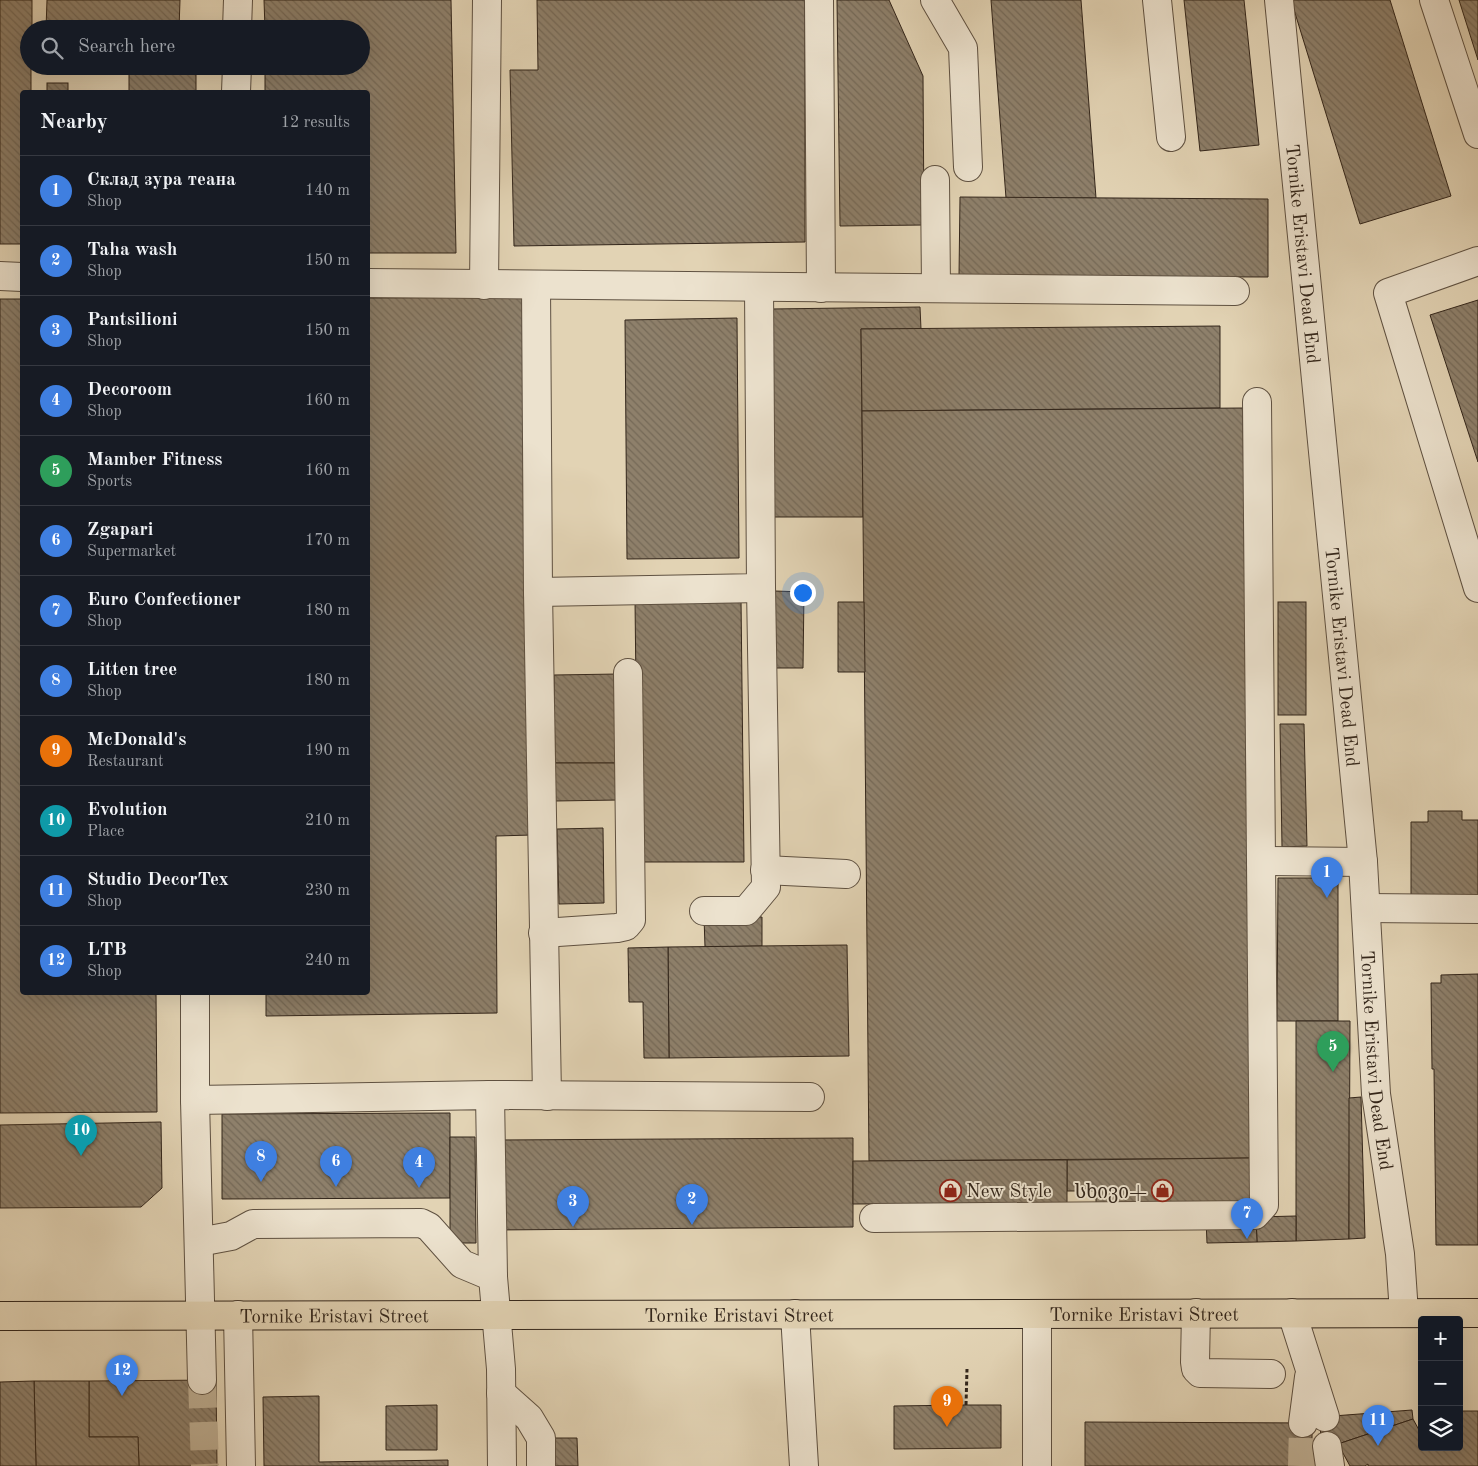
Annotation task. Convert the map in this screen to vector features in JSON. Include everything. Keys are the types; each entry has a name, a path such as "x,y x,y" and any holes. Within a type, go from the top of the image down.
{"main road":[{"name":"Tornike Eristavi Street","path":"0,1316 1478,1313"}],"street":[{"path":"237,20 238,0"},
{"path":"484,285 487,0"},
{"path":"819,0 821,288"},
{"path":"935,0 963,48 968,167"},
{"path":"1157,0 1171,137"},
{"name":"Tornike Eristavi Dead End","path":"1278,0 1363,862 1376,1094 1400,1254 1404,1313"},
{"path":"1434,0 1478,134"},
{"path":"236,75 236,90"},
{"path":"935,180 936,288"},
{"path":"1478,261 1388,293 1478,588"},
{"path":"0,276 20,276"},
{"path":"370,284 1235,291"},
{"path":"536,285 538,592 547,1096"},
{"path":"704,911 746,911 766,887 761,588 759,287"},
{"path":"874,1218 1255,1215 1264,1204 1257,402"},
{"path":"538,592 761,588"},
{"path":"543,934 617,928 626,926 631,920 628,673"},
{"path":"1261,861 1363,862"},
{"path":"765,870 846,874"},
{"path":"1366,908 1478,909"},
{"path":"196,995 195,1100 202,1315 202,1380"},
{"path":"490,1095 495,1315 501,1370 502,1466"},
{"path":"195,1100 490,1095 810,1097"},
{"path":"199,1242 231,1236 253,1224 421,1223 429,1227 462,1255 494,1278"},
{"path":"1196,1313 1196,1370 1200,1373 1271,1374"},
{"path":"1292,1313 1311,1370 1314,1420"},
{"path":"795,1314 804,1466"},
{"path":"1036,1314 1037,1466"},
{"path":"238,1315 241,1466"},
{"path":"501,1394 529,1418 541,1438 541,1466"}],"path":[{"path":"966,1369 966,1405"}],"building":[{"path":"0,0 32,0 32,20 20,20 20,75 31,75 31,90 20,90 20,244 0,244"},
{"path":"47,0 180,0 179,20 46,20"},
{"path":"264,0 451,0 456,253 370,253 370,90 265,90 265,75 370,75 370,20 265,20"},
{"path":"537,0 805,0 805,242 514,246 510,70 538,70"},
{"path":"837,0 889,0 923,76 924,225 840,226"},
{"path":"991,0 1081,0 1096,198 1006,198"},
{"path":"1184,0 1244,0 1259,145 1200,151"},
{"path":"1291,0 1390,0 1451,196 1360,224"},
{"path":"1459,0 1478,0 1478,60"},
{"path":"129,75 196,75 196,90 129,90"},
{"path":"47,83 68,83 68,90 47,90"},
{"path":"960,197 1268,199 1268,277 959,276"},
{"path":"526,297 532,835 496,836 497,1013 266,1016 266,995 370,995 370,298"},
{"path":"0,299 20,299 20,995 156,995 157,1112 0,1113"},
{"path":"1478,300 1478,462 1430,315"},
{"path":"920,307 921,329 861,329 863,517 773,517 771,309"},
{"path":"737,318 739,558 627,559 625,320"},
{"path":"1220,326 1220,408 862,411 861,329"},
{"path":"1243,408 1250,1158 869,1161 862,411"},
{"path":"775,591 804,592 803,668 774,668"},
{"path":"741,599 744,862 638,862 635,600"},
{"path":"838,602 864,602 865,672 838,672"},
{"path":"1278,602 1306,602 1306,715 1278,715"},
{"path":"618,674 619,763 555,763 554,675"},
{"path":"1280,724 1304,724 1307,846 1282,847"},
{"path":"555,763 619,763 619,800 555,801"},
{"path":"1428,811 1462,811 1462,820 1478,820 1478,897 1411,897 1411,822 1428,822"},
{"path":"603,828 604,903 559,904 557,829"},
{"path":"1278,878 1338,878 1338,1021 1277,1021"},
{"path":"704,917 762,917 762,946 705,947"},
{"path":"847,945 849,1056 669,1058 668,947"},
{"path":"668,947 669,1058 644,1058 643,1002 629,1002 628,948"},
{"path":"1478,974 1478,1245 1436,1245 1431,983 1441,983 1441,975"},
{"path":"1296,1021 1350,1021 1349,1239 1296,1241"},
{"path":"1361,1097 1365,1238 1349,1239 1349,1098"},
{"path":"450,1113 450,1198 222,1199 222,1114"},
{"path":"161,1122 162,1188 141,1207 0,1208 0,1125"},
{"path":"450,1137 475,1137 476,1243 450,1243"},
{"path":"853,1138 853,1227 496,1230 496,1140"},
{"path":"1250,1158 1251,1204 1096,1206 1096,1191 1067,1191 1067,1160"},
{"path":"1067,1160 1067,1203 853,1204 853,1161"},
{"path":"1296,1216 1296,1241 1257,1242 1256,1217"},
{"path":"1256,1217 1257,1242 1207,1243 1206,1219"},
{"path":"216,1380 217,1466 139,1466 138,1437 89,1437 89,1381"},
{"path":"34,1381 89,1381 89,1437 138,1437 139,1466 36,1466"},
{"path":"34,1381 36,1466 0,1466 0,1382"},
{"path":"319,1396 319,1462 448,1460 448,1466 264,1466 263,1397"},
{"path":"437,1405 437,1450 386,1450 386,1406"},
{"path":"1001,1405 1001,1448 894,1449 894,1406"},
{"path":"1412,1410 1413,1419 1338,1444 1321,1447 1320,1417"},
{"path":"1463,1411 1478,1411 1478,1466 1368,1466 1368,1464 1365,1466 1350,1466 1338,1444 1413,1419 1418,1428 1418,1451 1463,1451"},
{"path":"1085,1422 1312,1423 1312,1466 1085,1466"},
{"path":"533,1438 577,1438 578,1466 533,1466"}],"tunnel":[{"path":"202,1380 205,1466"},
{"path":"1302,1466 1303,1423"}],"place":[{"name":"Склад зура теана","path":"1327,898"},
{"name":"Mamber Fitness","path":"1333,1072"},
{"name":"Evolution","path":"81,1156"},
{"name":"Litten tree","path":"261,1182"},
{"name":"Zgapari","path":"336,1187"},
{"name":"Decoroom","path":"419,1188"},
{"name":"New Style","path":"950,1190"},
{"name":"სხივი+","path":"1163,1191"},
{"name":"Taha wash","path":"692,1225"},
{"name":"Pantsilioni","path":"573,1227"},
{"name":"Euro Confectioner","path":"1247,1239"},
{"name":"LTB","path":"122,1396"},
{"name":"McDonald's","path":"947,1427"},
{"name":"Studio DecorTex","path":"1378,1446"}]}
